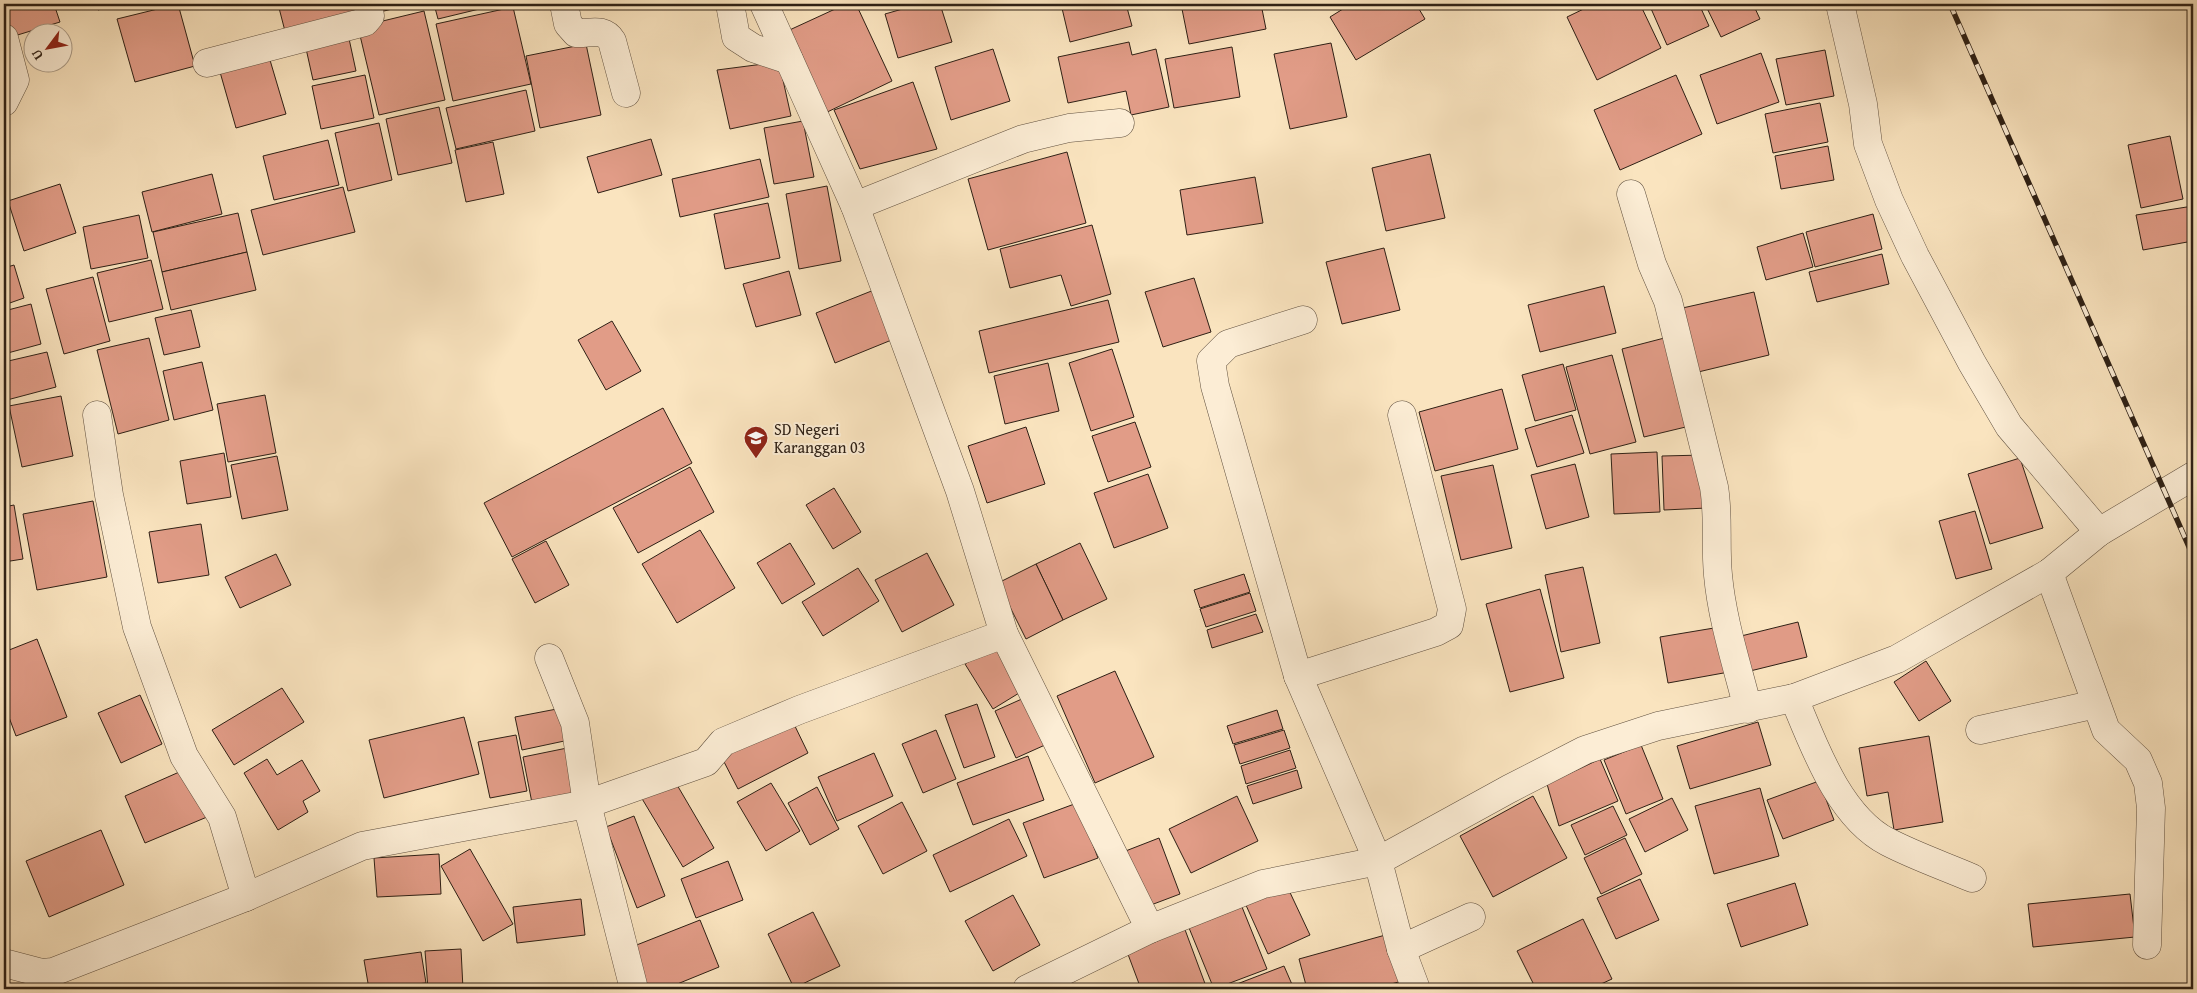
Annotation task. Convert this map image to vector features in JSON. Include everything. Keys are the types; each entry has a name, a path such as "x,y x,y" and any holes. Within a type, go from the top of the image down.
{"street":[{"path":"206,63 366,22 370,16 368,4"},
{"path":"564,4 568,24 576,33 602,32 608,34 612,41 626,93"},
{"path":"730,4 736,37 753,48 789,60"},
{"path":"764,4 855,206 960,491 1004,634 1150,929"},
{"path":"1840,4 1863,104 1868,144 1886,192 1915,256 1972,363 2009,426 2099,532"},
{"path":"4,38 15,80 4,102"},
{"path":"855,206 1023,139 1068,128 1120,123"},
{"path":"1631,194 1652,264 1668,301 1714,487 1717,502 1718,577 1724,618 1748,709"},
{"path":"1303,320 1228,344 1211,361 1216,386 1298,676 1378,861 1400,949 1416,989"},
{"path":"97,415 109,495 137,627 184,756 222,818 246,897"},
{"path":"1298,676 1436,632 1449,625 1452,608 1402,415"},
{"path":"1027,989 1150,929 1263,884 1378,861 1509,789 1585,750 1658,726 1794,698 1897,659 2049,572 2099,532 2193,476"},
{"path":"2049,572 2106,730 2138,760 2148,783 2151,808 2147,945"},
{"path":"4,963 42,973 52,972 246,897 362,846 587,804 706,762 712,757 722,742 799,710 1004,634"},
{"path":"549,658 575,724 587,804 634,989"},
{"path":"1794,698 1828,778 1860,820 1886,842 1972,878"},
{"path":"1980,730 2096,704"},
{"path":"1400,949 1471,917"}],"building":[{"path":"4,4 54,4 60,22 22,22 22,34 11,37 4,12"},
{"path":"95,4 119,4 98,10"},
{"path":"178,4 195,66 135,82 117,19"},
{"path":"278,4 359,4 363,20 287,39"},
{"path":"374,4 412,4 376,13"},
{"path":"434,4 500,4 438,19"},
{"path":"846,4 856,4 892,81 821,115 783,33"},
{"path":"920,4 940,4 952,42 898,58 885,14"},
{"path":"1061,4 1126,4 1132,26 1070,42"},
{"path":"1181,4 1261,4 1266,29 1189,44"},
{"path":"1351,4 1416,4 1425,19 1356,60 1330,17"},
{"path":"1594,4 1640,4 1661,48 1597,80 1567,17"},
{"path":"1649,4 1699,4 1709,26 1667,45"},
{"path":"1705,4 1753,4 1760,19 1721,37"},
{"path":"513,7 531,84 453,101 436,24"},
{"path":"424,11 445,100 379,115 358,27"},
{"path":"348,34 356,71 313,80 305,44"},
{"path":"1129,42 1132,55 1156,49 1169,107 1131,115 1126,91 1068,103 1058,57"},
{"path":"1331,43 1347,117 1290,129 1274,54"},
{"path":"586,44 601,115 540,128 526,56"},
{"path":"1232,47 1240,97 1174,108 1165,59"},
{"path":"993,49 1010,101 951,120 935,67"},
{"path":"267,50 286,114 236,128 218,65"},
{"path":"1825,50 1834,96 1786,105 1776,59"},
{"path":"1761,53 1779,102 1717,124 1700,75"},
{"path":"779,62 791,116 730,129 717,70"},
{"path":"365,75 374,118 321,129 312,86"},
{"path":"1676,75 1702,134 1620,170 1594,110"},
{"path":"913,82 937,149 860,169 834,110"},
{"path":"526,90 535,131 456,149 446,108"},
{"path":"1820,103 1828,142 1773,153 1765,114"},
{"path":"439,107 452,163 398,175 386,119"},
{"path":"803,121 814,177 774,184 764,128"},
{"path":"379,123 392,180 348,191 335,133"},
{"path":"2170,136 2183,199 2141,208 2128,145"},
{"path":"651,139 662,175 598,193 587,157"},
{"path":"328,140 339,185 274,200 263,156"},
{"path":"493,142 504,194 466,202 455,150"},
{"path":"1828,146 1834,180 1781,189 1775,156"},
{"path":"1067,152 1086,223 988,250 968,179"},
{"path":"1430,154 1445,218 1386,231 1372,168"},
{"path":"760,159 769,197 680,217 672,179"},
{"path":"212,174 222,214 152,232 142,192"},
{"path":"1255,177 1263,223 1187,235 1180,190"},
{"path":"60,184 76,233 24,251 8,201"},
{"path":"827,186 841,261 799,269 786,194"},
{"path":"343,187 355,232 263,255 251,210"},
{"path":"768,203 780,258 725,269 714,214"},
{"path":"2193,206 2193,241 2143,250 2136,215"},
{"path":"238,213 247,252 162,272 153,232"},
{"path":"1873,214 1882,249 1815,267 1806,232"},
{"path":"139,215 148,258 91,269 83,227"},
{"path":"1092,225 1111,294 1071,306 1061,275 1010,288 1000,249"},
{"path":"1803,233 1813,267 1766,280 1757,247"},
{"path":"1384,248 1400,310 1342,324 1326,262"},
{"path":"247,252 256,290 171,310 162,272"},
{"path":"1882,254 1889,284 1817,302 1809,272"},
{"path":"151,260 163,309 109,322 97,273"},
{"path":"14,265 24,298 4,305 4,268"},
{"path":"789,271 801,315 756,327 743,284"},
{"path":"93,277 110,341 64,354 46,289"},
{"path":"1194,278 1211,332 1163,347 1145,292"},
{"path":"1604,286 1616,333 1540,352 1528,305"},
{"path":"874,290 894,339 835,363 816,313"},
{"path":"1754,292 1769,355 1694,373 1678,309"},
{"path":"1108,300 1119,342 989,373 979,331"},
{"path":"31,304 41,344 4,354 4,311"},
{"path":"191,310 200,347 164,355 155,318"},
{"path":"612,321 641,371 606,390 578,340"},
{"path":"1672,336 1694,425 1644,437 1622,349"},
{"path":"149,338 169,420 118,434 97,350"},
{"path":"1112,349 1134,417 1091,431 1069,363"},
{"path":"47,352 56,387 7,400 4,388 4,362"},
{"path":"1612,355 1636,442 1590,454 1566,367"},
{"path":"202,362 213,410 174,420 163,371"},
{"path":"1048,363 1059,411 1005,424 994,376"},
{"path":"1563,364 1576,410 1535,421 1522,375"},
{"path":"1502,389 1518,449 1435,471 1419,412"},
{"path":"265,395 276,453 228,462 217,404"},
{"path":"61,396 73,456 22,467 9,406"},
{"path":"663,408 692,463 512,557 484,503"},
{"path":"1572,415 1584,453 1537,467 1525,429"},
{"path":"1135,422 1151,467 1108,482 1092,436"},
{"path":"1026,427 1045,484 987,503 968,446"},
{"path":"1657,452 1660,512 1614,514 1611,454"},
{"path":"224,453 231,497 187,504 180,461"},
{"path":"1704,455 1707,508 1664,510 1662,456"},
{"path":"277,456 288,510 242,519 231,465"},
{"path":"2020,458 2043,528 1990,544 1968,474"},
{"path":"1575,464 1589,517 1546,529 1531,475"},
{"path":"1493,465 1512,548 1461,560 1441,476"},
{"path":"690,467 714,512 638,553 613,508"},
{"path":"1148,474 1168,528 1114,548 1094,493"},
{"path":"834,488 861,532 833,549 806,505"},
{"path":"93,501 107,577 37,590 23,514"},
{"path":"14,505 23,559 4,562 4,507"},
{"path":"1975,511 1992,569 1956,579 1939,521"},
{"path":"201,524 209,575 158,583 149,532"},
{"path":"700,530 735,588 677,623 642,564"},
{"path":"546,541 569,585 535,603 512,559"},
{"path":"790,543 815,584 782,604 757,563"},
{"path":"1080,543 1107,599 1063,620 1036,564"},
{"path":"927,553 954,605 902,632 875,580"},
{"path":"276,554 291,585 240,608 225,577"},
{"path":"1036,564 1063,620 1026,639 998,583"},
{"path":"1583,567 1600,643 1561,652 1545,575"},
{"path":"858,568 879,601 823,636 802,602"},
{"path":"1244,574 1250,592 1200,608 1194,590"},
{"path":"1540,589 1564,678 1510,692 1486,604"},
{"path":"1250,593 1256,611 1206,627 1200,609"},
{"path":"1256,614 1263,632 1212,648 1207,630"},
{"path":"1798,622 1807,657 1742,673 1733,638"},
{"path":"1720,627 1729,672 1668,683 1660,637"},
{"path":"37,639 67,717 16,736 4,704 4,652"},
{"path":"996,645 1024,690 993,709 965,664"},
{"path":"1926,661 1951,701 1919,721 1894,682"},
{"path":"1115,671 1154,757 1095,783 1057,696"},
{"path":"282,688 304,722 234,765 212,730"},
{"path":"140,695 162,744 121,763 98,713"},
{"path":"1024,698 1045,745 1016,758 995,711"},
{"path":"977,704 995,757 964,768 945,715"},
{"path":"562,708 569,740 522,750 515,717"},
{"path":"1277,710 1283,729 1233,744 1227,726"},
{"path":"464,717 479,774 384,798 369,740"},
{"path":"792,720 808,753 738,789 721,756"},
{"path":"1758,722 1771,765 1690,789 1677,746"},
{"path":"936,730 956,779 923,793 902,744"},
{"path":"1284,730 1290,748 1240,764 1234,745"},
{"path":"516,735 527,791 490,798 478,742"},
{"path":"1929,736 1943,822 1894,830 1888,792 1867,796 1859,748"},
{"path":"1641,745 1663,799 1626,814 1604,760"},
{"path":"572,747 581,793 532,803 523,757"},
{"path":"1290,750 1296,768 1246,784 1241,766"},
{"path":"874,753 893,796 837,821 818,777"},
{"path":"1028,756 1044,800 973,825 957,783"},
{"path":"267,759 277,775 302,760 320,791 303,801 308,812 278,830 244,773"},
{"path":"1600,759 1618,801 1559,826 1547,784"},
{"path":"186,769 207,817 145,843 125,796"},
{"path":"1297,770 1302,788 1253,804 1247,786"},
{"path":"673,778 714,848 683,867 641,797"},
{"path":"1819,781 1834,820 1783,839 1767,800"},
{"path":"771,783 800,831 766,851 737,802"},
{"path":"817,787 839,829 810,845 788,803"},
{"path":"1760,788 1779,856 1714,874 1695,806"},
{"path":"1237,796 1258,841 1191,873 1169,829"},
{"path":"1533,796 1567,858 1493,897 1460,836"},
{"path":"1672,798 1688,830 1645,852 1629,819"},
{"path":"902,802 927,851 883,874 858,826"},
{"path":"1077,803 1098,858 1044,878 1023,823"},
{"path":"1613,806 1627,835 1585,855 1571,825"},
{"path":"634,816 665,896 637,908 606,827"},
{"path":"1009,819 1027,856 950,892 933,855"},
{"path":"101,830 124,885 49,917 26,861"},
{"path":"1159,838 1180,894 1143,908 1123,852"},
{"path":"1625,838 1642,874 1601,894 1584,858"},
{"path":"470,849 513,924 483,941 441,866"},
{"path":"439,854 441,894 377,897 374,858"},
{"path":"728,861 743,900 696,918 681,879"},
{"path":"1640,879 1659,920 1616,939 1597,898"},
{"path":"1795,883 1808,925 1741,947 1727,904"},
{"path":"1286,884 1310,935 1268,954 1245,903"},
{"path":"2130,894 2135,937 2033,947 2028,904"},
{"path":"1013,895 1040,945 993,971 965,921"},
{"path":"581,899 585,935 517,943 513,907"},
{"path":"1240,902 1267,969 1214,989 1187,923"},
{"path":"813,912 840,966 794,988 768,934"},
{"path":"1583,919 1612,979 1590,989 1536,989 1517,951"},
{"path":"700,920 719,967 665,989 640,989 629,948"},
{"path":"1184,927 1207,989 1141,989 1126,949"},
{"path":"1389,934 1402,981 1373,989 1307,989 1299,959"},
{"path":"461,949 463,989 428,989 425,951"},
{"path":"421,952 426,983 369,989 364,960"},
{"path":"1284,966 1294,989 1240,989 1237,984"}],"railway":[{"path":"1950,4 2193,556"}],"place":[{"name":"SD Negeri Karanggan 03","path":"756,459"}]}
